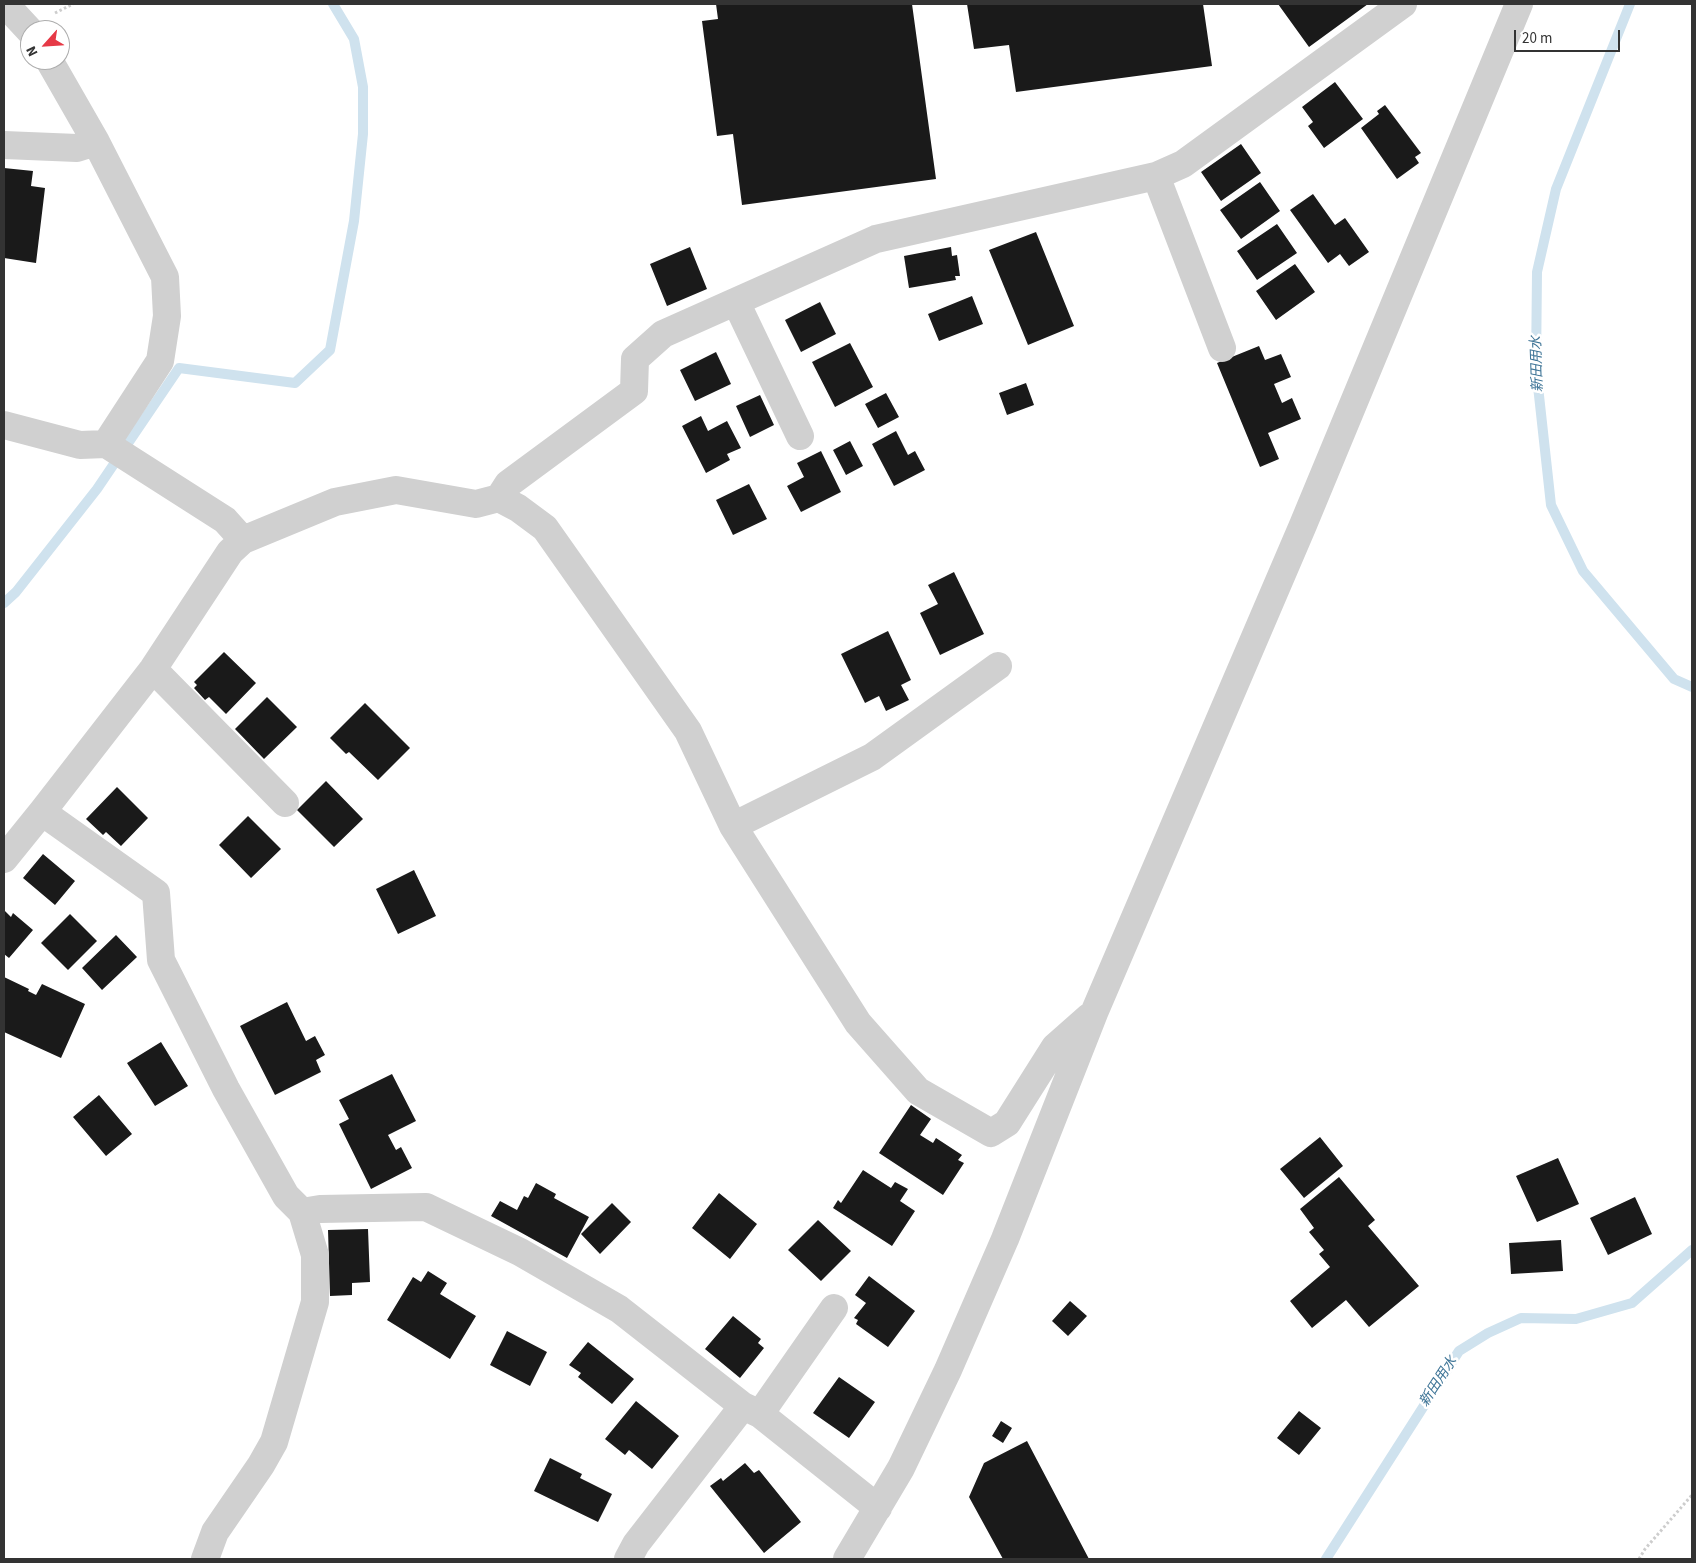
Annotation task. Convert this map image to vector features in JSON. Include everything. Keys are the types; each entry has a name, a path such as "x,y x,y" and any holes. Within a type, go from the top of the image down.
{"street":[{"path":"5,4 20,20"},
{"path":"499,498 508,484 634,391 635,359 663,334 876,239 1156,176 1183,164 1403,4"},
{"path":"847,1559 901,1468 944,1379 1001,1248 1094,1013 1307,516 1519,4"},
{"path":"55,70 96,142 165,277 166,316 160,361 116,450"},
{"path":"4,145 77,148 96,142"},
{"path":"1156,176 1222,348"},
{"path":"736,302 800,436"},
{"path":"4,425 80,445 116,450 225,520 243,540"},
{"path":"4,859 153,669 230,552 243,540 335,502 396,490 476,504 499,498 518,508 545,528 551,536 688,731 732,826 858,1023 918,1091 991,1133 1007,1123 1055,1047 1094,1013"},
{"path":"732,826 872,757 998,666"},
{"path":"153,669 285,803"},
{"path":"42,812 156,893 161,960 226,1089 286,1196 302,1212 315,1255 316,1302 274,1442 262,1465 215,1532 205,1559"},
{"path":"302,1212 320,1209 426,1206 520,1252 619,1309 878,1508"},
{"path":"628,1559 636,1544 751,1410 834,1308"}],"path":[{"path":"1639,1559 1645,1549 1692,1495"}],"building":[{"path":"716,4 912,4 936,179 742,205 733,134 717,136 702,21 718,19"},
{"path":"967,4 1203,4 1212,66 1016,92 1009,45 974,49"},
{"path":"1278,4 1368,4 1309,47"},
{"path":"1335,82 1363,119 1324,148 1308,126 1313,122 1302,107"},
{"path":"1385,105 1421,153 1415,157 1419,163 1397,179 1361,128 1379,114 1377,111"},
{"path":"1241,144 1261,173 1221,201 1201,172"},
{"path":"4,168 33,171 31,186 45,188 36,263 4,258"},
{"path":"1260,182 1280,211 1241,239 1220,210"},
{"path":"1313,194 1335,225 1345,218 1369,252 1349,266 1340,254 1328,263 1290,210"},
{"path":"1277,224 1297,253 1257,280 1237,251"},
{"path":"1036,232 1074,326 1028,345 989,250"},
{"path":"690,247 707,289 667,306 650,264"},
{"path":"951,247 952,256 957,255 960,276 955,276 956,280 909,288 904,256"},
{"path":"1295,264 1315,292 1276,320 1256,291"},
{"path":"972,296 983,324 939,341 928,314"},
{"path":"820,302 836,334 801,352 785,320"},
{"path":"850,343 873,387 835,407 812,362"},
{"path":"1259,346 1265,360 1281,354 1291,377 1274,384 1282,403 1292,398 1301,419 1268,433 1279,459 1260,467 1217,363"},
{"path":"716,352 731,384 695,401 680,370"},
{"path":"1026,383 1034,405 1007,415 999,393"},
{"path":"886,393 899,417 878,428 865,404"},
{"path":"760,395 774,425 750,437 736,406"},
{"path":"701,416 708,431 727,421 741,448 727,454 730,460 706,473 682,426"},
{"path":"896,431 908,455 915,451 925,470 894,486 872,444"},
{"path":"850,441 863,466 846,475 833,450"},
{"path":"821,451 841,492 801,512 787,486 804,477 797,463"},
{"path":"749,484 767,519 733,535 716,500"},
{"path":"954,572 984,634 940,655 920,613 938,604 928,585"},
{"path":"888,631 911,680 901,685 909,700 886,711 879,696 865,703 841,654"},
{"path":"224,652 256,683 226,714 209,697 205,700 194,688 197,685 194,682"},
{"path":"267,697 297,727 264,759 235,729"},
{"path":"365,703 410,748 378,780 349,752 346,754 330,738"},
{"path":"326,781 363,819 334,847 297,810"},
{"path":"117,787 148,818 121,846 106,832 103,835 86,819"},
{"path":"248,816 281,849 251,878 219,845"},
{"path":"43,854 75,881 55,905 23,878"},
{"path":"414,870 436,916 398,934 376,889"},
{"path":"4,910 11,917 13,913 33,930 9,958 4,954"},
{"path":"70,914 97,941 68,970 41,943"},
{"path":"116,935 137,957 102,990 82,968"},
{"path":"4,977 29,989 28,991 36,995 42,984 85,1004 61,1058 4,1032"},
{"path":"287,1002 306,1041 315,1036 325,1055 316,1060 321,1072 275,1095 240,1026"},
{"path":"161,1042 188,1086 155,1106 127,1063"},
{"path":"392,1074 416,1121 388,1135 396,1150 401,1147 412,1168 371,1189 339,1124 349,1119 339,1100"},
{"path":"99,1095 132,1134 106,1156 73,1117"},
{"path":"911,1105 931,1119 920,1135 933,1143 936,1138 962,1155 958,1160 964,1163 943,1195 879,1153"},
{"path":"1320,1137 1343,1166 1304,1198 1280,1169"},
{"path":"1558,1158 1579,1204 1537,1222 1516,1176"},
{"path":"863,1170 891,1188 895,1182 908,1189 900,1201 915,1211 892,1246 833,1208 838,1200 841,1203"},
{"path":"1339,1177 1375,1220 1368,1226 1419,1286 1369,1327 1346,1300 1312,1328 1290,1301 1330,1267 1319,1254 1324,1250 1309,1232 1314,1228 1300,1209"},
{"path":"536,1183 556,1194 554,1198 589,1217 567,1258 491,1216 500,1201 517,1210 524,1196 528,1198"},
{"path":"719,1193 757,1224 730,1259 692,1228"},
{"path":"1635,1197 1652,1234 1608,1255 1590,1218"},
{"path":"612,1203 631,1222 600,1254 581,1234"},
{"path":"818,1220 851,1251 821,1281 788,1250"},
{"path":"368,1229 370,1282 352,1283 352,1295 330,1296 328,1230"},
{"path":"1561,1240 1563,1271 1511,1274 1509,1243"},
{"path":"428,1271 447,1283 440,1294 476,1316 450,1359 387,1320 413,1277 421,1282"},
{"path":"869,1276 915,1311 888,1347 856,1324 858,1320 854,1318 866,1303 855,1295"},
{"path":"1070,1301 1087,1316 1068,1336 1052,1321"},
{"path":"733,1316 761,1339 758,1343 764,1348 740,1378 705,1349"},
{"path":"507,1331 547,1352 530,1386 490,1365"},
{"path":"588,1342 634,1379 612,1404 578,1377 581,1373 569,1365"},
{"path":"839,1377 875,1402 849,1438 813,1413"},
{"path":"636,1401 679,1436 652,1469 629,1450 625,1455 605,1439"},
{"path":"1299,1411 1321,1428 1299,1455 1277,1438"},
{"path":"1001,1421 1012,1428 1003,1443 992,1436"},
{"path":"1027,1441 1089,1559 1003,1559 969,1497 984,1463"},
{"path":"550,1458 582,1474 580,1478 612,1494 598,1522 534,1491"},
{"path":"745,1463 754,1473 759,1470 801,1522 764,1553 710,1486 721,1478 723,1481"}],"waterway":[{"path":"4,603 16,592 97,489 179,368 295,383 330,350 354,221 363,134 363,87 354,39 333,4"},
{"name":"新田用水","path":"1630,4 1556,189 1537,272 1536,368 1551,505 1583,571 1674,679 1692,687"},
{"name":"新田用水","path":"1326,1559 1459,1351 1488,1333 1521,1318 1576,1319 1632,1303 1692,1250"}]}
